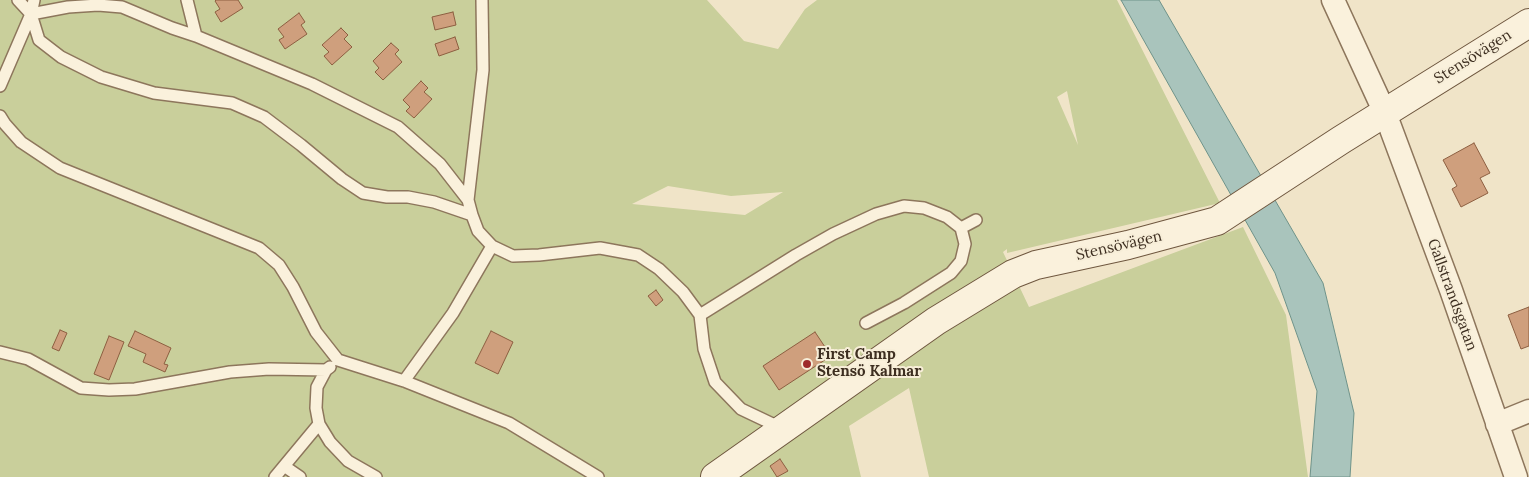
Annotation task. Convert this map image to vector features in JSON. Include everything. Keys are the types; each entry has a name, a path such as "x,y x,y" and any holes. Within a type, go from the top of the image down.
{"street":[{"name":"Gallstrandsgatan","path":"1333,0 1385,113 1451,290 1516,477"},
{"name":"Stensövägen","path":"715,477 936,321 1013,274 1036,265 1128,245 1218,221 1341,140 1529,23"},
{"path":"1497,424 1529,411"}],"lane":[{"path":"18,0 31,14 39,40 61,57 101,77 154,93 232,103 264,117 342,179 363,193 387,197 408,197 434,202 472,216"},
{"path":"0,86 31,14 34,0"},
{"path":"56,0 68,8"},
{"path":"187,0 196,36"},
{"path":"482,0 483,70 468,200 478,231 492,246 513,256 600,248 638,255 659,269 677,286 700,315 704,349 715,382 741,409 784,430"},
{"path":"31,14 98,5 122,7 312,84 398,127 440,164 468,200"},
{"path":"0,116 21,142 60,168 259,248 279,265 316,332 338,360 404,380 509,423 598,477"},
{"path":"700,315 804,250 876,214 904,206 924,208 947,217 961,228 964,244 962,261 951,273 904,303 866,322"},
{"path":"961,228 976,220"},
{"path":"404,380 454,313 492,246"},
{"path":"0,352 28,359 81,388 109,390 135,389 230,372 269,369 326,370"},
{"path":"338,360 326,370 317,387 316,408 319,424 330,442 348,461 376,477"},
{"path":"275,477 319,424"},
{"path":"284,466 300,477"}],"green space":[{"path":"0,0 707,0 744,41 778,49 805,9 817,0 1117,0 1220,203 1007,253 1007,249 1003,252 1029,307 1243,227 1286,315 1308,477 929,477 909,388 849,426 861,477 0,477","holes":["1067,91 1078,145 1057,97","668,186 731,196 783,192 745,215 632,204"]}],"water":[{"path":"1121,0 1159,0 1323,283 1354,413 1350,477 1310,477 1317,391 1275,273"}],"building":[{"path":"216,0 238,0 243,8 221,22 215,12 220,9"},
{"path":"453,12 456,25 435,30 432,17"},
{"path":"299,13 305,22 301,25 307,34 285,49 279,40 284,37 278,29"},
{"path":"341,28 348,35 344,39 352,47 332,65 324,56 329,52 322,45"},
{"path":"455,37 459,49 439,56 435,44"},
{"path":"391,43 399,50 395,54 402,62 383,80 375,72 379,68 373,61"},
{"path":"421,81 428,88 424,92 432,99 414,118 406,111 410,107 403,100"},
{"path":"1474,143 1490,173 1480,178 1488,193 1461,207 1452,189 1457,186 1443,160"},
{"path":"656,290 663,300 656,306 648,296"},
{"path":"1529,307 1529,346 1521,349 1508,315"},
{"path":"60,330 67,333 59,351 52,348"},
{"path":"135,331 171,348 164,364 168,365 165,372 143,362 146,354 128,346"},
{"path":"491,331 513,342 498,374 475,363"},
{"path":"815,332 831,356 779,390 763,366"},
{"path":"109,336 124,342 109,380 94,374"},
{"path":"780,459 788,471 777,477 770,466"}],"place":[{"name":"First Camp Stensö Kalmar","path":"807,364"}]}
